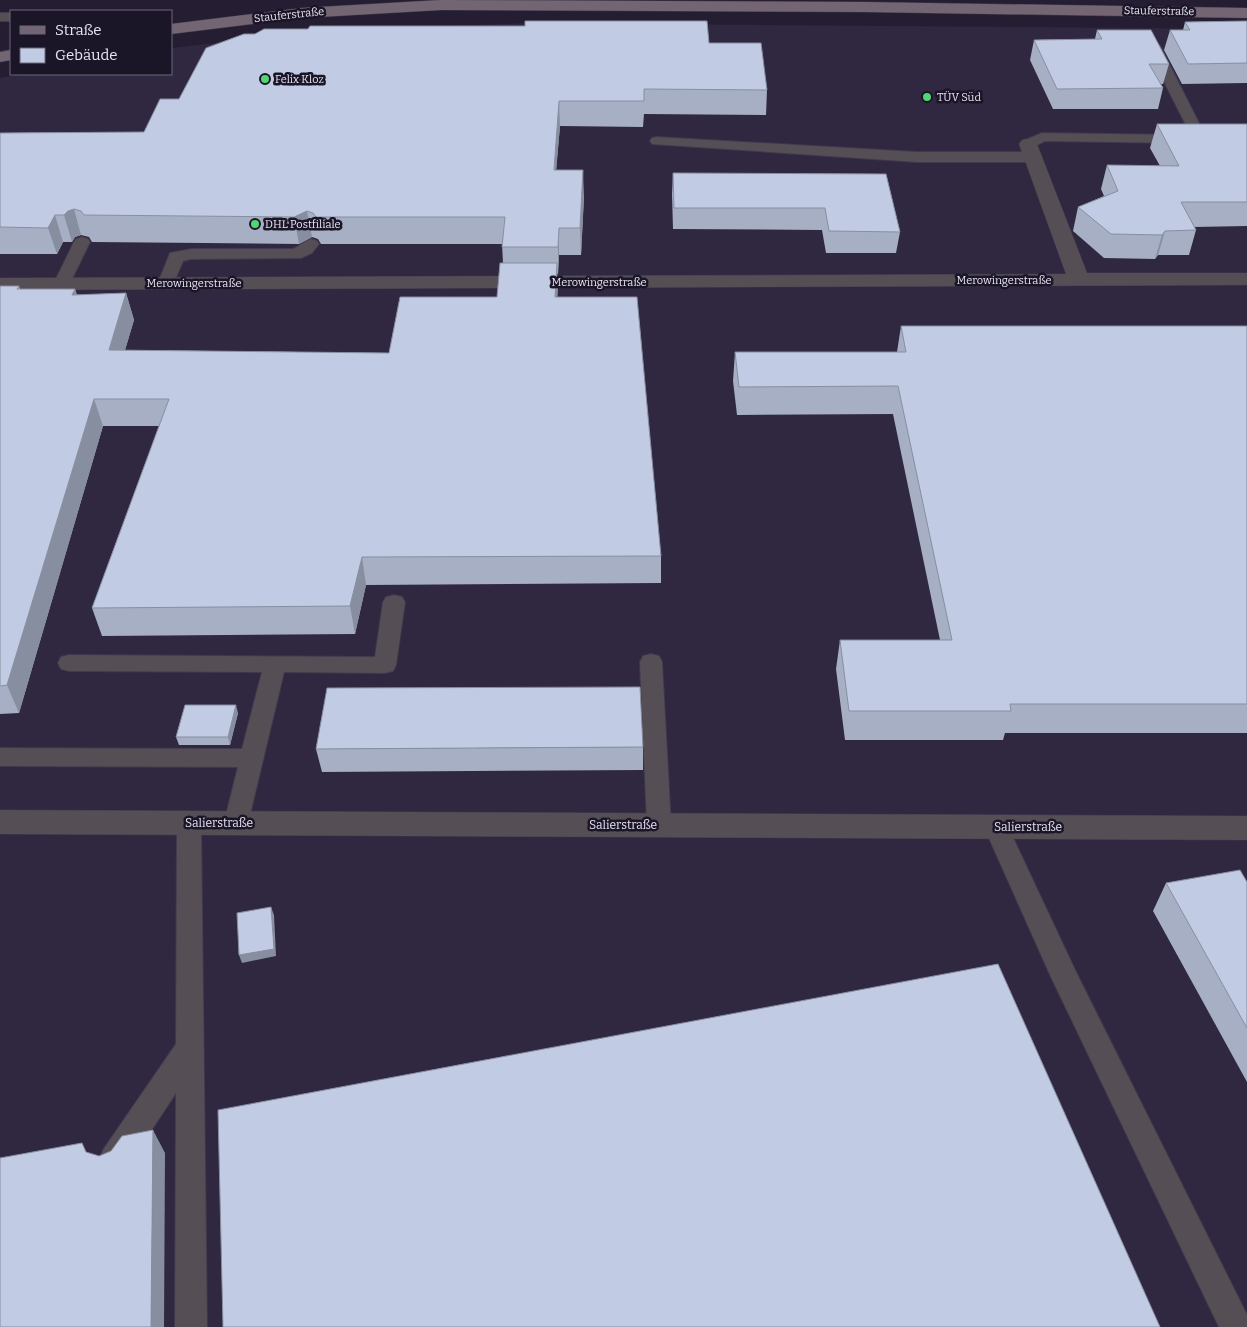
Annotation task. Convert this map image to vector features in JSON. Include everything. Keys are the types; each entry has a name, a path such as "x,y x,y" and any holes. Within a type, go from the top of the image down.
{"main road":[{"name":"Stauferstraße","path":"172,29 302,13 441,5 845,6 1247,13"}],"street":[{"path":"1031,150 1079,280"},
{"name":"Merowingerstraße","path":"0,284 1247,279"},
{"name":"Salierstraße","path":"0,822 1247,828"}],"lane":[{"path":"657,141 917,157 1031,150 1042,137 1205,139 1153,45"},
{"path":"62,283 82,242"},
{"path":"166,283 176,257 191,254 295,254 306,250 310,244"},
{"path":"69,663 385,665 394,602"},
{"path":"651,662 659,825"},
{"path":"236,823 275,664"},
{"path":"0,757 252,758"},
{"path":"189,823 191,1327"},
{"path":"996,827 1066,977 1236,1327"},
{"path":"111,1163 190,1046"}],"shaded area":[{"path":"530,23 1247,29 1247,1327 0,1327 0,78 17,75 172,75 172,48 327,30"}],"building":[{"path":"525,21 707,21 709,43 761,43 767,90 644,89 644,101 559,101 554,170 583,170 580,228 559,228 558,247 502,247 505,217 316,217 313,213 307,211 294,217 84,215 81,211 74,209 64,215 55,215 48,228 0,227 0,133 144,132 160,99 179,99 206,48 244,34 255,34 264,29 308,29 310,26 525,26"},
{"path":"1247,21 1247,63 1188,64 1170,30 1190,30 1185,22"},
{"path":"1097,30 1151,30 1169,64 1149,64 1163,88 1057,89 1034,40 1102,39"},
{"path":"1157,124 1247,124 1247,202 1181,202 1196,230 1165,231 1162,235 1111,234 1078,207 1118,191 1107,165 1179,166"},
{"path":"673,173 886,174 900,232 829,231 825,208 674,208"},
{"path":"500,263 557,263 555,297 637,297 661,556 362,557 350,606 92,608 169,399 94,399 7,685 0,686 0,286 19,286 17,289 75,289 72,295 126,293 109,350 389,353 400,297 497,297"},
{"path":"901,326 1247,326 1247,704 1010,704 1011,711 849,711 840,640 952,640 898,386 739,387 735,352 906,352"},
{"path":"640,687 643,747 316,749 327,688"},
{"path":"185,705 236,705 228,737 176,737"},
{"path":"1240,870 1247,882 1247,1028 1166,883"},
{"path":"271,907 274,949 239,955 237,913"},
{"path":"998,964 1160,1327 223,1327 218,1110"},
{"path":"153,1130 151,1327 0,1327 0,1158 82,1143 86,1152 99,1156 111,1151 122,1136"}],"place":[{"name":"Felix Kloz","path":"265,79"},
{"name":"TÜV Süd","path":"927,97"},
{"name":"DHL Postfiliale","path":"255,224"}]}
